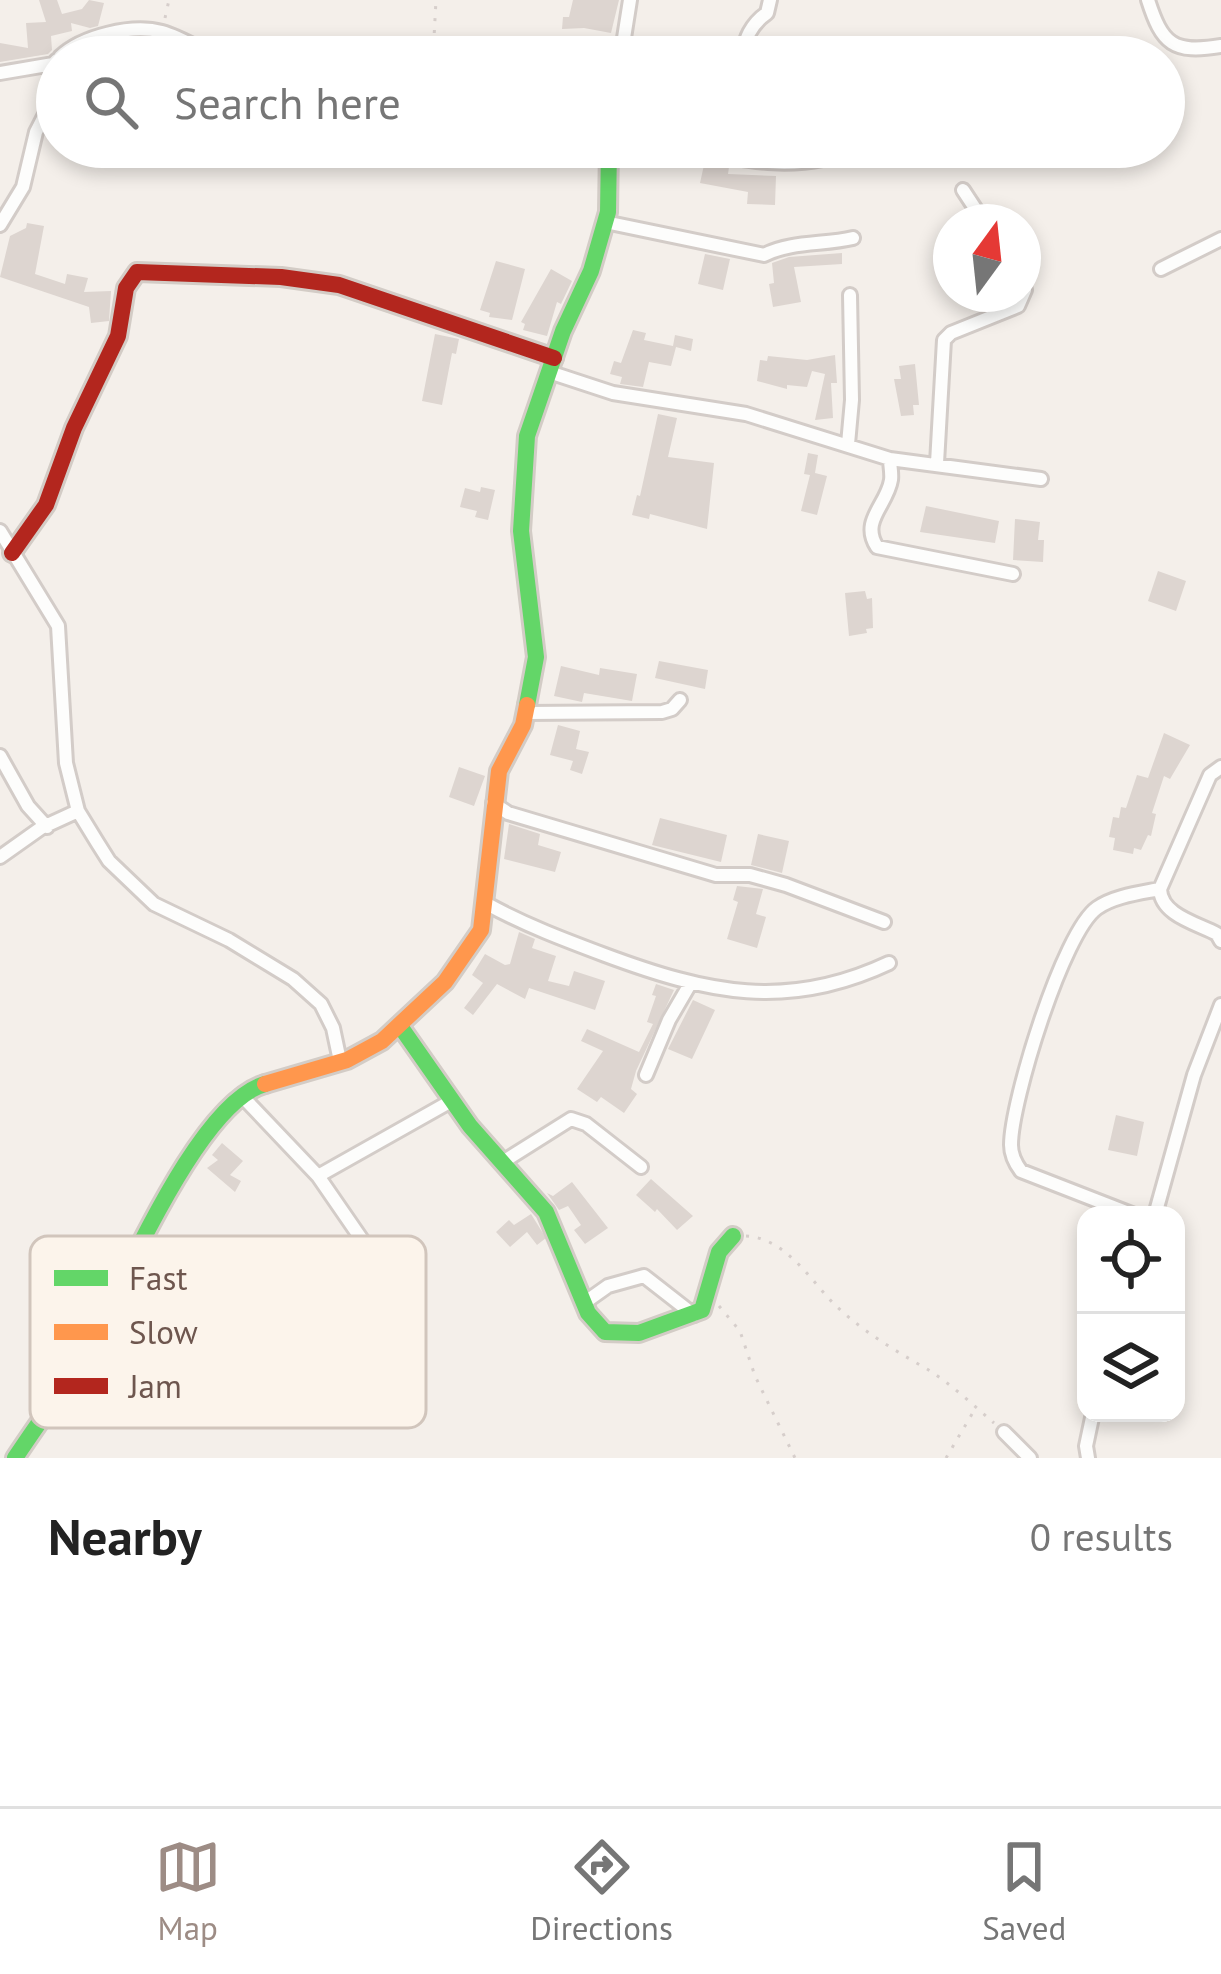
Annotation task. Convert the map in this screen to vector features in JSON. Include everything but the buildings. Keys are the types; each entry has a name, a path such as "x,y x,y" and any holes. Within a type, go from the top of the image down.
{"street":[{"path":"625,36 630,0"},
{"path":"747,36 754,22 767,13 770,0"},
{"path":"1148,0 1164,36"},
{"path":"104,36 163,32 171,36"},
{"path":"1185,47 1221,46"},
{"path":"0,73 36,65"},
{"path":"0,225 23,188 36,132"},
{"path":"149,1236 200,1142 241,1095 313,1066 340,1061 382,1041 445,982 470,950 488,904 499,771 526,713 536,657 521,531 527,436 591,272 605,222 608,168"},
{"path":"963,190 972,204"},
{"path":"605,222 764,255 782,246 854,238"},
{"path":"1161,269 1221,239"},
{"path":"12,554 35,526 82,410 106,368 124,318 126,286 137,272 281,277 339,285 613,393 746,414 890,459 1041,479"},
{"path":"848,445 850,295"},
{"path":"937,463 944,340 1003,312"},
{"path":"890,459 891,483 870,528 877,548 1013,574"},
{"path":"0,531 58,626 61,727 78,811 109,860 154,904 293,979 321,1004 333,1028 340,1061"},
{"path":"526,713 662,712 672,710 680,700"},
{"path":"0,756 28,806 47,827"},
{"path":"1221,767 1210,775 1160,889 1160,900 1167,908 1221,941"},
{"path":"493,803 508,812 688,867 786,884 884,922"},
{"path":"0,857 78,811"},
{"path":"1111,1206 1021,1171 1011,1145 1025,1075 1057,976 1079,926 1097,908 1160,889"},
{"path":"488,904 524,924 690,984 747,993 813,990 850,981 889,963"},
{"path":"646,1075 690,984"},
{"path":"1158,1206 1194,1075 1221,1005"},
{"path":"400,1026 452,1100 555,1227 597,1327 614,1335 644,1332 694,1315 708,1299 719,1246 733,1236"},
{"path":"241,1095 318,1176 359,1236"},
{"path":"318,1176 452,1100"},
{"path":"501,1163 571,1119 586,1124 641,1167"},
{"path":"584,1303 608,1286 644,1276 694,1315"},
{"path":"1088,1458 1091,1422"},
{"path":"15,1458 35,1428"},
{"path":"1004,1432 1030,1458"}],"path":[{"path":"163,32 169,0"},
{"path":"434,36 436,0"},
{"path":"733,1236 760,1237 781,1251 887,1348 930,1371 1004,1432"},
{"path":"708,1299 740,1331 755,1376 795,1458"},
{"path":"946,1458 976,1408"}],"traffic: fast":[{"path":"527,705 536,657 521,531 527,436 563,331 591,271 608,212 609,168"},
{"path":"400,1026 470,1126 546,1212 588,1313 605,1332 639,1333 702,1310 719,1252 733,1236"},
{"path":"144,1236 214,1125 239,1098 265,1084"},
{"path":"15,1458 36,1428"}],"traffic: slow":[{"path":"265,1084 347,1060 382,1041 445,982 481,930 499,771 523,725 527,705"}],"traffic: jam":[{"path":"12,553 46,505 74,428 118,336 126,288 137,272 281,277 339,285 554,358"}]}
